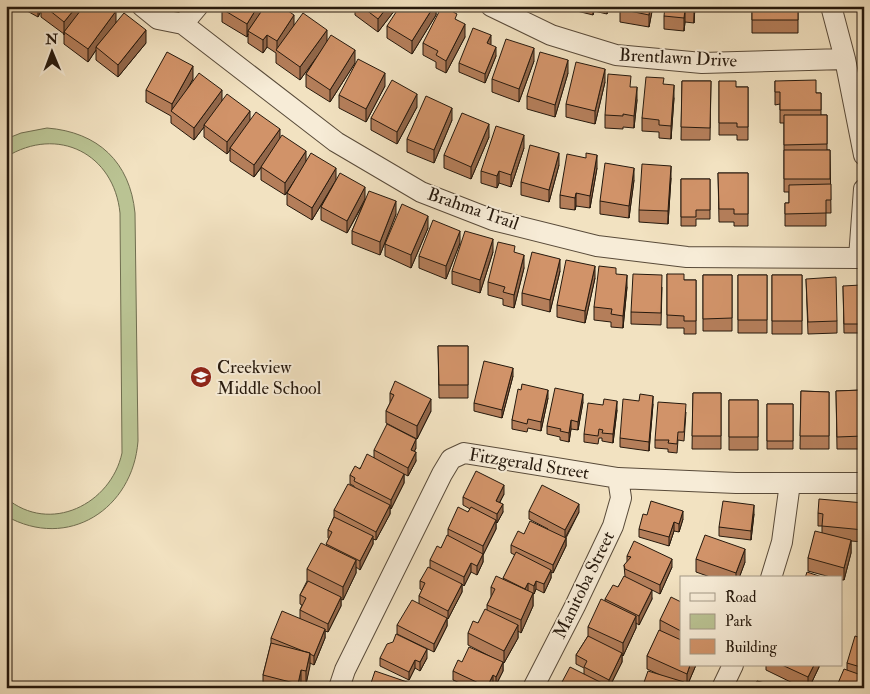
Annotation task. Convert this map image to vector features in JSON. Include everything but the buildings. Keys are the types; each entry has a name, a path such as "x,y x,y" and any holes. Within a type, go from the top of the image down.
{"street":[{"name":"Brahma Trail","path":"142,6 158,18 183,24 336,142 421,192 494,220 597,246 687,257 859,258 864,188"},
{"path":"183,24 198,6"},
{"name":"Brentlawn Drive","path":"491,6 551,35 616,55 702,63 845,59"},
{"path":"831,6 845,59 864,155"},
{"name":"Fitzgerald Street","path":"339,688 345,670 442,474 455,456 464,453 485,455 532,465 618,478 683,482 864,483"},
{"name":"Manitoba Street","path":"533,688 613,526 621,498 618,478"},
{"path":"772,576 782,542 790,483"},
{"path":"722,688 733,666"}],"green space":[{"path":"47,128 82,136 96,143 118,165 132,195 135,213 138,441 133,465 124,486 110,504 93,517 74,526 52,529 29,526 6,516 6,498 23,509 41,514 59,513 76,508 92,499 105,487 116,471 122,453 120,213 116,192 107,175 95,161 80,151 63,145 45,144 26,148 6,157 6,139 21,133"}],"place":[{"name":"Creekview Middle School","path":"201,377"}]}
